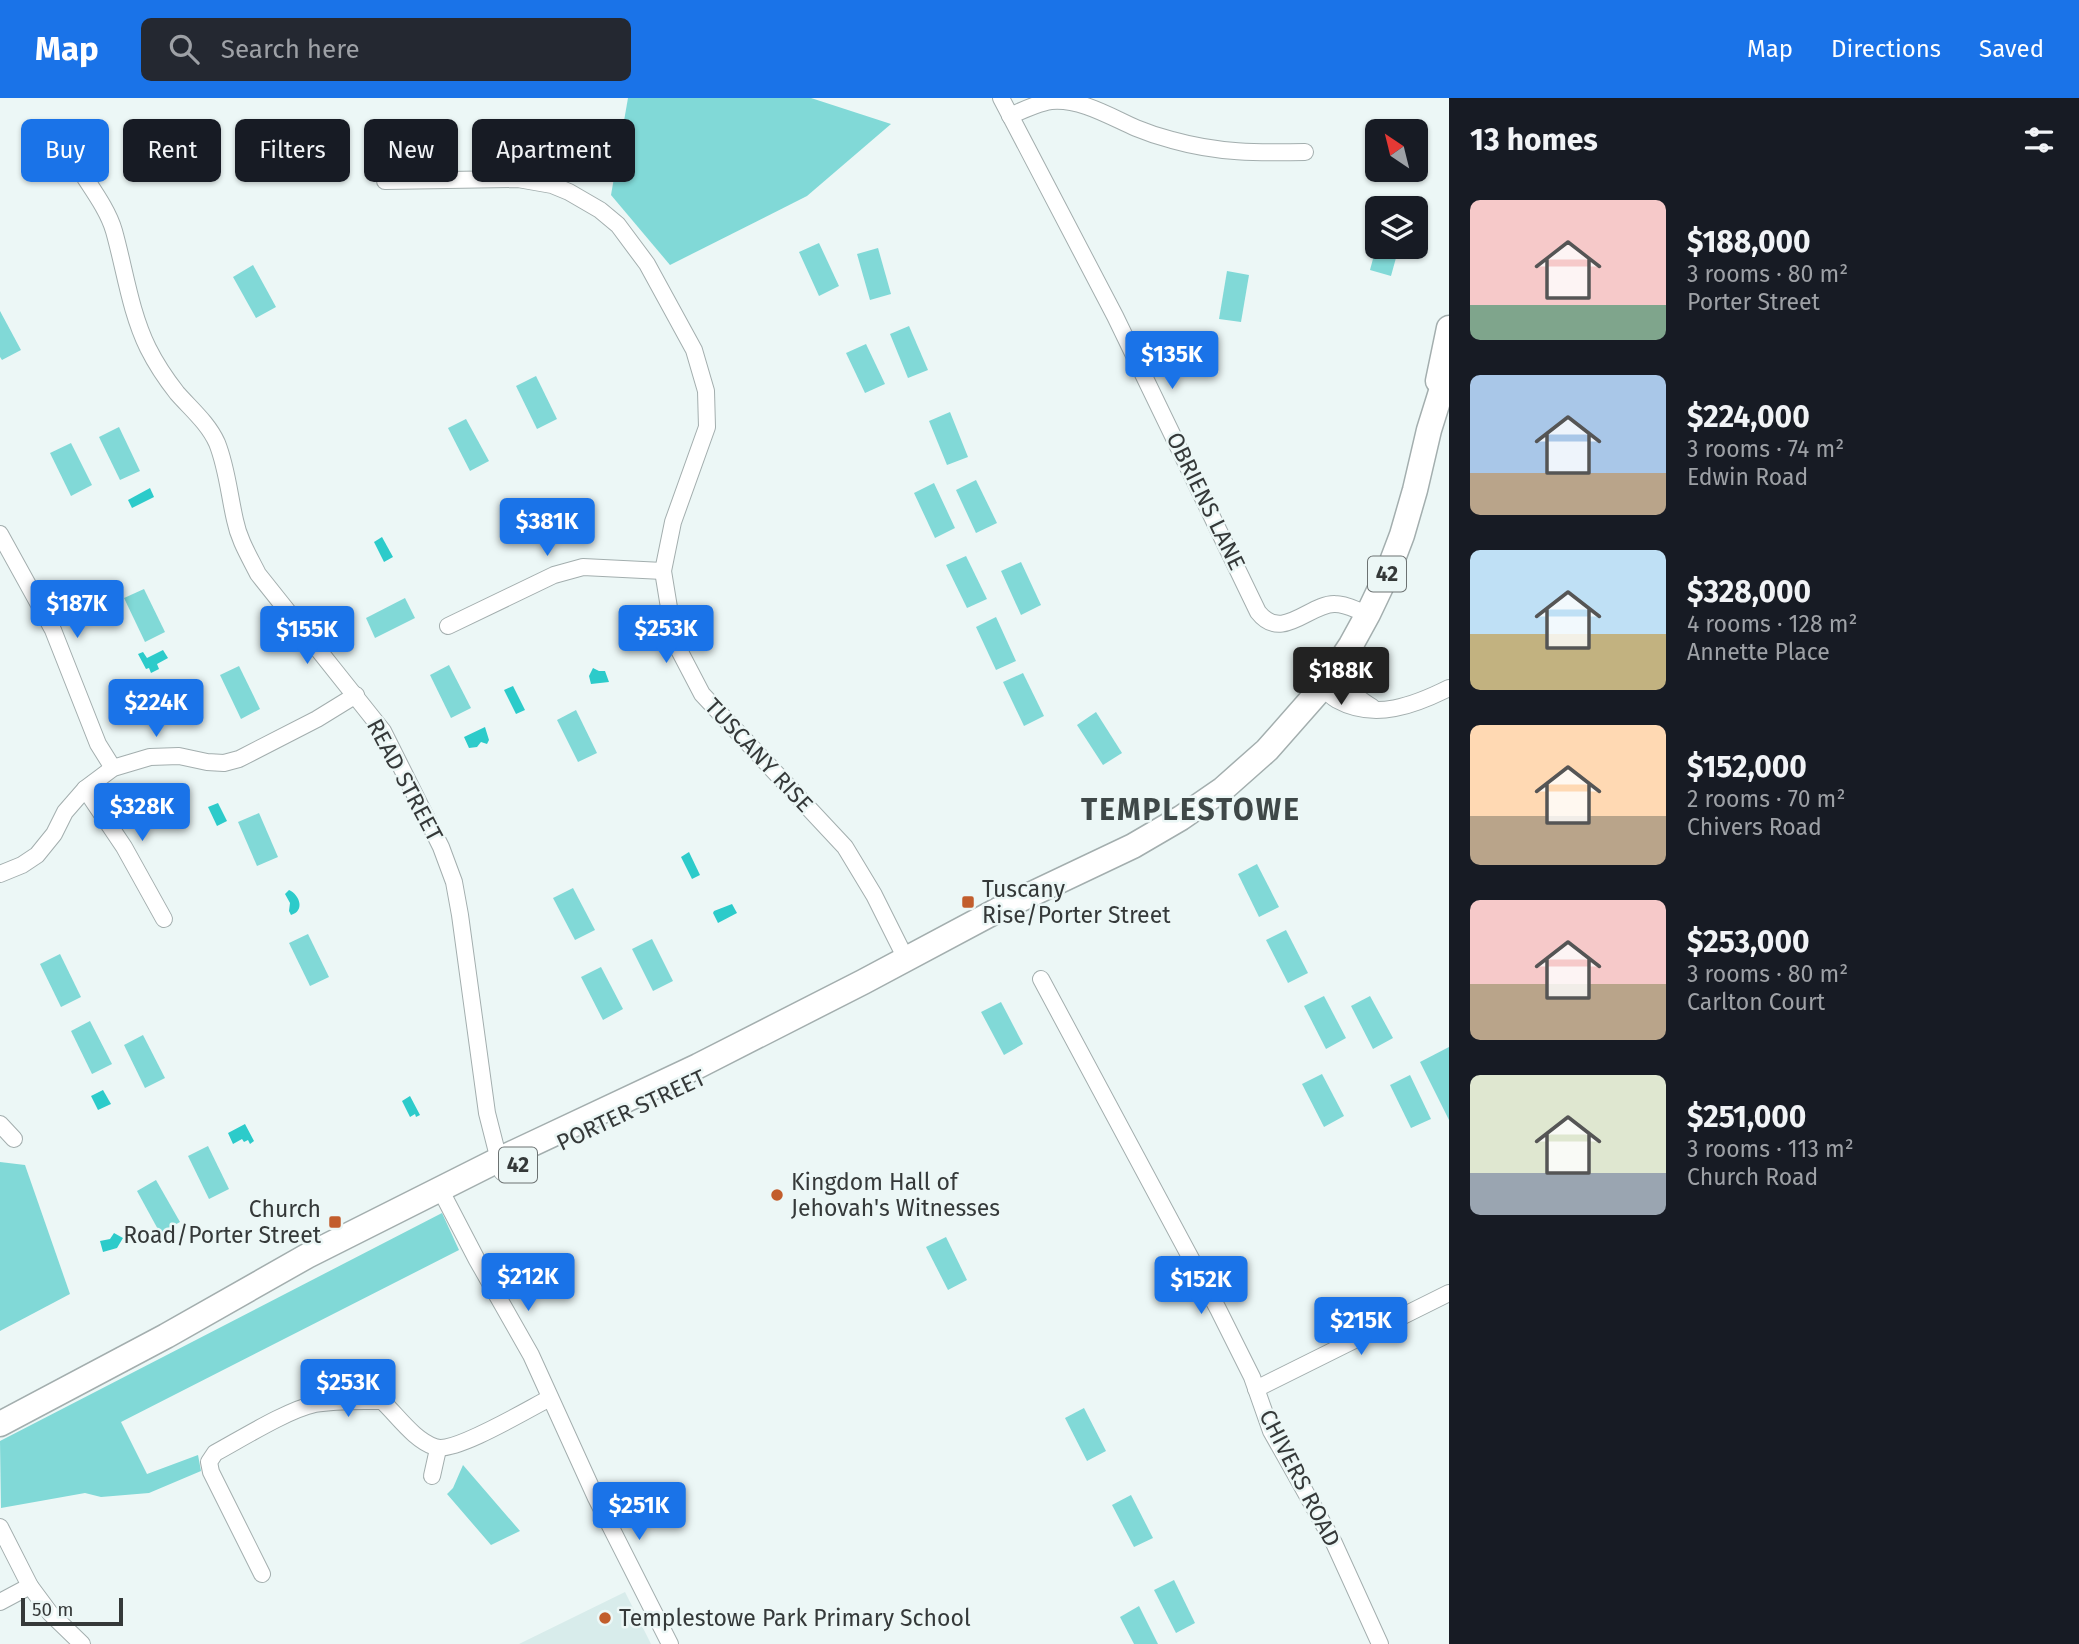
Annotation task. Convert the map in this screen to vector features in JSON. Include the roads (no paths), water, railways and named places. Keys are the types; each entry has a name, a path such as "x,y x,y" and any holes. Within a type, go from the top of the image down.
{"main road":[{"name":"42","path":"1429,430 1449,328"},
{"name":"42","path":"1323,682 1351,645 1362,612 1388,572 1402,535 1422,455 1449,366"},
{"name":"PORTER STREET","path":"0,1424 166,1336 280,1282 443,1194 743,1057 802,1023 863,982 998,910 1133,846 1223,789 1267,750 1323,682"}],"street":[{"name":"OBRIENS LANE","path":"1001,98 1115,316 1258,612 1264,620 1274,624 1287,623 1333,603 1362,612"},
{"path":"1010,116 1053,100 1067,101 1084,105 1140,130 1200,147 1244,153 1305,152"},
{"name":"TUSCANY RISE","path":"458,180 518,179 569,192 600,210 618,225 647,264 694,350 706,391 707,427 673,522 663,571 673,632 679,650 702,694 845,847 874,895 906,959"},
{"name":"READ STREET","path":"87,182 113,229 138,325 149,349 162,373 203,421 215,440 224,461 235,522 243,546 258,574 383,731 441,846 454,882 487,1113 500,1166"},
{"path":"0,534 53,630 98,744 113,768"},
{"path":"448,626 554,575 583,567 663,571"},
{"path":"1323,682 1335,699 1356,708 1378,710 1406,706 1449,688"},
{"path":"0,874 37,855 54,834 65,811 85,789 113,768 150,757 179,756 224,763 239,759 317,719 356,695"},
{"path":"85,789 124,847 164,919"},
{"name":"CHIVERS ROAD","path":"1041,979 1218,1309 1256,1388 1271,1431 1334,1543 1380,1644"},
{"path":"0,1124 14,1139"},
{"path":"443,1194 531,1354 596,1498 670,1644"},
{"path":"1256,1388 1449,1293"},
{"path":"262,1574 211,1472 209,1462 215,1453 313,1404 382,1401 420,1439 438,1449 461,1444 550,1398"},
{"path":"432,1476 438,1449"},
{"path":"0,1527 30,1586 50,1613 82,1644"},
{"path":"0,1602 30,1586"}],"place":[{"name":"Tuscany Rise/Porter Street","path":"968,902"},
{"name":"Kingdom Hall of Jehovah's Witnesses","path":"777,1195"},
{"name":"Church Road/Porter Street","path":"335,1222"},
{"name":"Templestowe Park Primary School","path":"605,1618"}],"district":[{"name":"TEMPLESTOWE","path":"1191,810"}]}
